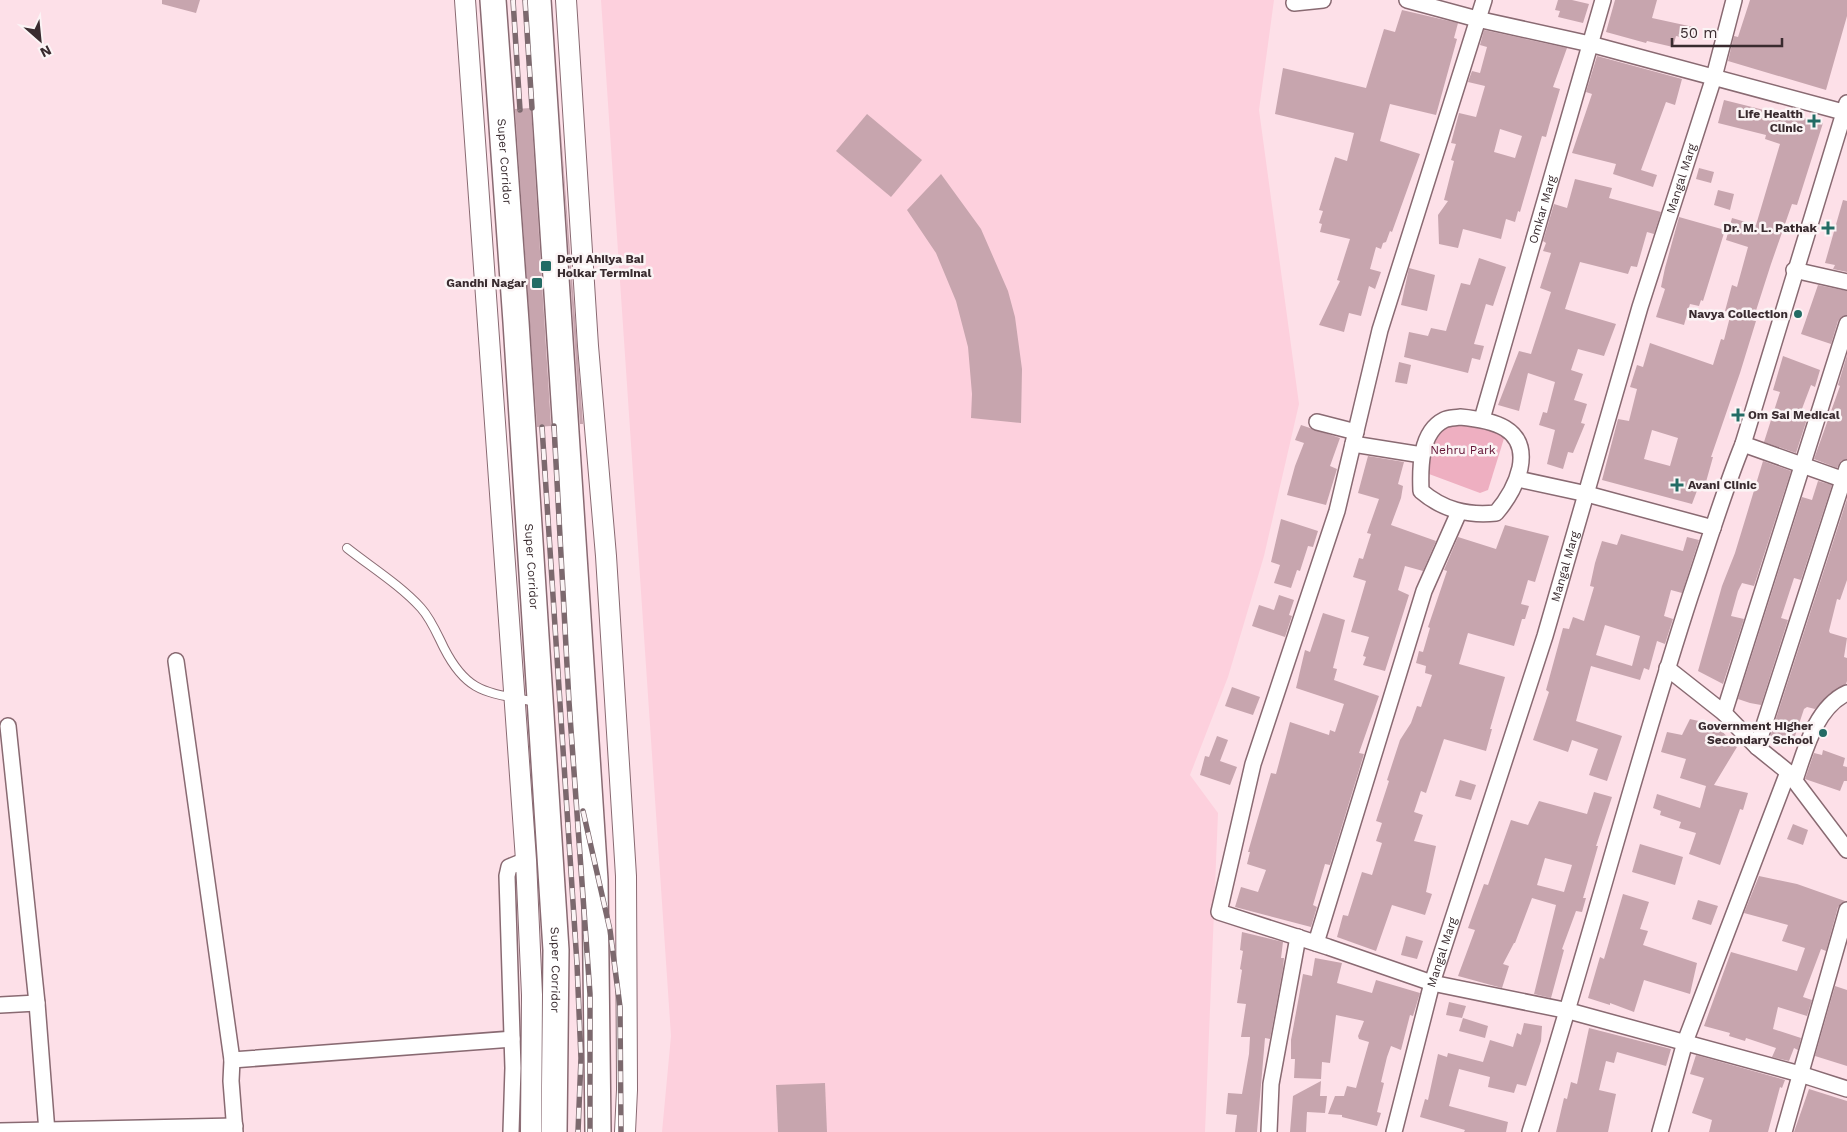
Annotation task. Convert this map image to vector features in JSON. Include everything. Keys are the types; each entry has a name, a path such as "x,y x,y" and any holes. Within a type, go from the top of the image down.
{"main road":[{"name":"Super Corridor","path":"493,0 556,950 554,1132"},
{"path":"538,0 595,880 598,1132"}],"street":[{"path":"465,0 526,860 532,995 531,1132"},
{"path":"566,0 588,355 606,556 626,876 627,1090 625,1132"},
{"path":"1294,3 1323,0"},
{"path":"1407,0 1477,19 1590,44 1714,77 1845,108 1794,270 1743,444 1667,668 1618,830 1569,1011 1530,1132"},
{"path":"1484,0 1380,330 1337,511 1253,764 1219,912 1432,983 1569,1011 1800,1074 1847,1090"},
{"name":"Omkar Marg","path":"1482,419 1603,0"},
{"name":"Mangal Marg","path":"1394,1132 1432,983 1545,636 1640,307 1714,77 1734,0"},
{"path":"1794,270 1847,282"},
{"path":"1724,713 1847,324"},
{"path":"1460,417 1482,419 1508,430 1518,440 1523,454 1518,479 1509,498 1496,513 1481,515 1459,512 1435,503 1421,490 1422,455 1432,432 1444,420 1460,417"},
{"path":"1317,422 1354,438 1422,455"},
{"path":"1743,444 1803,466 1846,476 1757,747"},
{"path":"1518,479 1587,494 1713,528"},
{"path":"1316,943 1424,591 1459,512"},
{"path":"0,1131 235,1129 231,1081 232,1060 176,661"},
{"path":"1667,668 1724,713 1757,747 1792,776 1847,850"},
{"path":"1660,1132 1685,1042 1792,776 1811,732 1825,713 1847,693"},
{"path":"8,726 37,1003 47,1130"},
{"path":"511,1132 512,1039 507,876 509,867 526,860"},
{"path":"1784,1132 1847,910"},
{"path":"1269,1132 1271,1084 1298,937"},
{"path":"0,1004 37,1003"},
{"path":"232,1060 512,1039"}],"lane":[{"path":"346,548 410,597 422,610 452,664 462,677 482,691 540,702"}],"shaded area":[{"path":"601,0 1274,0 1259,110 1299,404 1264,556 1228,677 1190,775 1218,813 1205,1132 662,1132 671,1036"}],"green space":[{"name":"Nehru Park","path":"1444,412 1501,423 1506,432 1488,490 1480,493 1429,474 1421,461 1437,414"}],"building":[{"path":"162,0 200,0 196,13 162,4"},
{"path":"1558,0 1572,0 1589,4 1583,23 1558,17 1560,11 1555,10"},
{"path":"1615,0 1657,0 1652,18 1698,28 1695,40 1676,36 1673,47 1647,41 1646,43 1606,32"},
{"path":"1750,0 1847,0 1847,16 1826,90 1728,61 1734,36 1738,37"},
{"path":"1402,10 1458,23 1454,38 1457,39 1436,115 1390,104 1380,141 1420,154 1392,232 1390,231 1381,249 1376,247 1370,269 1381,272 1375,289 1369,286 1361,316 1349,313 1344,332 1319,325 1340,281 1337,280 1350,239 1320,232 1322,224 1319,223 1323,211 1319,210 1335,157 1347,161 1354,133 1275,114 1283,68 1366,88 1384,29 1395,32"},
{"path":"1484,30 1567,48 1553,87 1560,89 1546,137 1542,136 1520,212 1518,211 1515,222 1506,219 1501,239 1463,229 1458,248 1439,244 1438,215 1448,201 1444,200 1454,161 1451,160 1456,144 1451,143 1459,113 1476,117 1485,86 1468,82 1472,71 1480,73 1487,47 1480,45","holes":["1500,129 1522,136 1515,158 1494,152"]},
{"path":"1597,56 1682,79 1675,105 1666,102 1641,170 1657,175 1653,187 1613,174 1616,164 1572,153 1592,94 1586,92"},
{"path":"1724,100 1823,123 1797,205 1792,204 1771,264 1753,320 1756,321 1740,373 1711,457 1713,457 1704,489 1698,488 1692,504 1602,480 1618,419 1629,421 1637,389 1630,387 1637,365 1643,367 1650,343 1713,365 1721,339 1724,340 1731,313 1725,311 1732,285 1737,287 1748,247 1726,240 1732,218 1756,225 1780,144 1765,139 1766,135 1718,123","holes":["1652,430 1678,438 1670,466 1644,459"]},
{"path":"559,106 583,424 580,424"},
{"path":"531,108 551,426 537,427 515,109"},
{"path":"867,114 922,160 891,197 836,151"},
{"path":"1699,168 1714,172 1711,183 1696,179"},
{"path":"941,174 981,229 1008,291 1015,317 1022,369 1021,423 971,418 972,394 968,347 956,301 936,253 907,210"},
{"path":"1575,179 1612,188 1609,198 1661,212 1654,234 1647,232 1637,267 1631,266 1628,274 1580,262 1565,309 1616,324 1604,356 1578,349 1571,370 1583,374 1574,400 1587,404 1581,423 1585,424 1573,453 1568,452 1563,469 1547,464 1555,430 1539,425 1543,412 1547,413 1555,382 1528,373 1519,411 1498,405 1519,351 1531,354 1551,292 1540,288 1551,253 1543,251 1546,243 1543,241 1554,204 1567,208"},
{"path":"1718,190 1734,194 1730,210 1714,205"},
{"path":"1843,200 1847,201 1847,272 1833,269 1835,265 1825,263"},
{"path":"1679,217 1725,230 1703,301 1701,300 1699,306 1690,304 1684,325 1656,317 1665,289 1661,287"},
{"path":"1479,258 1506,267 1493,306 1486,304 1474,344 1484,346 1480,360 1472,358 1468,373 1404,357 1409,332 1428,336 1431,328 1446,331 1461,283 1470,285"},
{"path":"1409,268 1435,275 1427,311 1401,305"},
{"path":"1818,285 1847,291 1847,315 1838,321 1831,344 1801,334"},
{"path":"1847,355 1847,459 1841,461 1837,468 1814,459 1840,386 1838,385"},
{"path":"1783,356 1820,370 1815,387 1811,385 1800,414 1808,416 1796,453 1764,442 1780,392 1773,390"},
{"path":"1399,362 1411,365 1407,384 1395,382"},
{"path":"1301,425 1340,438 1330,466 1337,469 1326,505 1287,495 1304,443 1295,440"},
{"path":"1368,456 1404,462 1398,484 1403,486 1401,498 1391,525 1436,541 1423,571 1405,566 1398,590 1409,595 1385,671 1363,665 1366,657 1363,656 1369,637 1351,632 1366,581 1353,577 1359,558 1363,559 1371,534 1367,533 1379,499 1358,493"},
{"path":"1763,461 1791,471 1754,586 1742,583 1738,591 1731,616 1744,619 1723,684 1698,671 1722,586 1735,553"},
{"path":"1818,481 1832,485 1801,580 1794,578 1781,618 1788,620 1761,705 1738,699 1802,497 1812,500"},
{"path":"1847,499 1847,580 1840,600 1837,599 1829,631 1830,633 1847,638 1844,657 1847,658 1847,681 1846,684 1830,693 1815,709 1807,707 1804,709 1792,745 1770,737"},
{"path":"1281,519 1318,531 1313,547 1308,546 1300,571 1297,570 1291,588 1274,583 1280,565 1271,562"},
{"path":"1505,525 1549,536 1535,582 1528,580 1521,604 1529,606 1525,619 1522,619 1514,646 1468,633 1459,664 1505,677 1490,729 1492,729 1486,751 1444,739 1426,793 1421,791 1414,812 1423,815 1414,841 1436,846 1426,892 1432,894 1425,915 1392,905 1376,951 1337,937 1343,915 1348,916 1362,872 1372,875 1382,843 1376,841 1382,823 1376,821 1389,781 1387,780 1400,740 1411,723 1417,706 1421,707 1432,675 1425,673 1426,666 1416,663 1419,651 1423,652 1430,628 1428,627 1447,571 1444,570 1458,537 1496,549"},
{"path":"1621,534 1683,551 1687,537 1699,540 1682,593 1671,590 1664,616 1673,619 1665,644 1657,641 1649,670 1644,668 1640,680 1591,666 1576,721 1622,736 1607,781 1589,775 1598,749 1572,740 1568,752 1533,740 1549,692 1546,690 1563,628 1569,629 1573,617 1584,621 1594,587 1590,586 1602,541 1617,545","holes":["1605,625 1640,636 1632,666 1596,655"]},
{"path":"1279,595 1294,600 1289,615 1292,616 1285,637 1252,626 1259,605 1274,610"},
{"path":"1323,613 1345,620 1333,668 1337,669 1334,680 1379,696 1359,753 1364,754 1330,865 1325,864 1313,905 1317,907 1311,927 1235,907 1241,887 1258,892 1266,870 1247,864 1250,852 1248,852 1271,773 1276,774 1290,722 1329,735 1330,730 1335,732 1344,704 1296,688 1305,650 1310,652"},
{"path":"1232,687 1260,697 1253,715 1225,706"},
{"path":"1690,719 1716,725 1737,747 1714,785 1748,793 1743,810 1740,809 1720,865 1689,854 1696,833 1679,828 1681,822 1660,815 1661,811 1653,808 1657,794 1700,808 1706,786 1680,778 1686,759 1661,752 1667,732 1682,735"},
{"path":"1217,736 1228,740 1220,761 1237,767 1230,785 1200,775 1205,756 1209,757"},
{"path":"1823,750 1845,758 1843,766 1847,767 1847,781 1844,781 1840,791 1805,779 1814,753 1822,755"},
{"path":"1460,780 1476,785 1471,800 1455,796"},
{"path":"1594,792 1612,797 1596,846 1598,846 1583,898 1586,898 1582,912 1576,911 1562,949 1564,950 1551,998 1534,994 1556,905 1532,898 1515,943 1503,964 1509,966 1502,988 1458,976 1475,930 1468,928 1484,884 1488,885 1511,820 1528,825 1539,801 1587,814","holes":["1545,858 1572,865 1564,892 1537,885"]},
{"path":"1793,824 1808,830 1803,845 1787,839"},
{"path":"1640,844 1683,857 1675,885 1632,872"},
{"path":"1759,876 1797,884 1845,901 1838,907 1826,951 1821,949 1803,997 1812,1000 1807,1016 1778,1007 1773,1029 1801,1038 1798,1050 1794,1048 1789,1061 1772,1057 1776,1048 1746,1038 1745,1041 1729,1036 1730,1033 1704,1026 1731,952 1797,971 1805,948 1782,941 1788,925 1744,913"},
{"path":"1623,894 1649,902 1640,929 1648,931 1643,945 1697,963 1690,994 1644,980 1634,1012 1610,1003 1610,1005 1588,998 1600,957 1604,959"},
{"path":"1698,900 1718,906 1711,925 1692,919"},
{"path":"1242,932 1283,942 1281,958 1284,958 1283,968 1270,1039 1265,1038 1257,1132 1235,1132 1237,1115 1226,1114 1228,1093 1242,1094 1249,1054 1250,1037 1241,1037 1246,1004 1237,1003 1242,970 1240,969 1243,951 1240,950"},
{"path":"1406,936 1423,941 1417,959 1401,955"},
{"path":"1315,958 1342,963 1337,983 1372,993 1376,980 1420,993 1413,1016 1410,1015 1401,1050 1391,1046 1387,1057 1381,1082 1384,1083 1377,1112 1381,1113 1377,1126 1342,1117 1342,1115 1328,1114 1335,1096 1344,1096 1347,1086 1356,1088 1369,1042 1359,1039 1358,1036 1364,1021 1336,1015 1330,1063 1322,1062 1321,1079 1294,1078 1295,1059 1291,1059 1291,1040 1303,974 1312,976"},
{"path":"1835,986 1847,990 1847,1066 1815,1056"},
{"path":"1449,1002 1466,1006 1462,1018 1446,1015"},
{"path":"1463,1018 1488,1026 1485,1038 1459,1031"},
{"path":"1524,1023 1542,1026 1541,1041 1526,1086 1517,1084 1514,1093 1488,1087 1490,1077 1459,1069 1449,1106 1508,1122 1506,1132 1464,1132 1465,1130 1420,1117 1425,1099 1428,1100 1438,1054 1447,1057 1448,1053 1483,1062 1490,1040 1513,1047 1517,1033 1521,1035"},
{"path":"1589,1028 1671,1049 1666,1066 1617,1052 1614,1063 1606,1061 1599,1090 1616,1094 1608,1132 1556,1132 1564,1098 1567,1099 1571,1082 1577,1084"},
{"path":"1696,1055 1785,1080 1782,1088 1780,1087 1768,1132 1709,1132 1712,1120 1692,1113 1704,1078 1690,1074"},
{"path":"1321,1081 1320,1096 1327,1096 1325,1113 1307,1112 1306,1132 1290,1132 1293,1096"},
{"path":"825,1083 827,1132 778,1132 776,1085"},
{"path":"1809,1089 1847,1101 1847,1132 1794,1132"}],"railway":[{"path":"513,0 520,110"},
{"path":"525,0 532,108"},
{"path":"554,426 569,702 590,994 590,1132"},
{"path":"542,427 577,964 581,1058 578,1132"},
{"path":"583,811 610,930 620,1007 621,1132"}],"place":[{"name":"Life Health Clinic","path":"1814,121"},
{"name":"Dr. M. L. Pathak","path":"1828,228"},
{"name":"Devi Ahilya Bai Holkar Terminal","path":"546,266"},
{"name":"Gandhi Nagar","path":"537,283"},
{"name":"Navya Collection","path":"1798,314"},
{"name":"Om Sai Medical","path":"1738,415"},
{"name":"Avani Clinic","path":"1677,485"},
{"name":"Government Higher Secondary School","path":"1823,733"}]}
